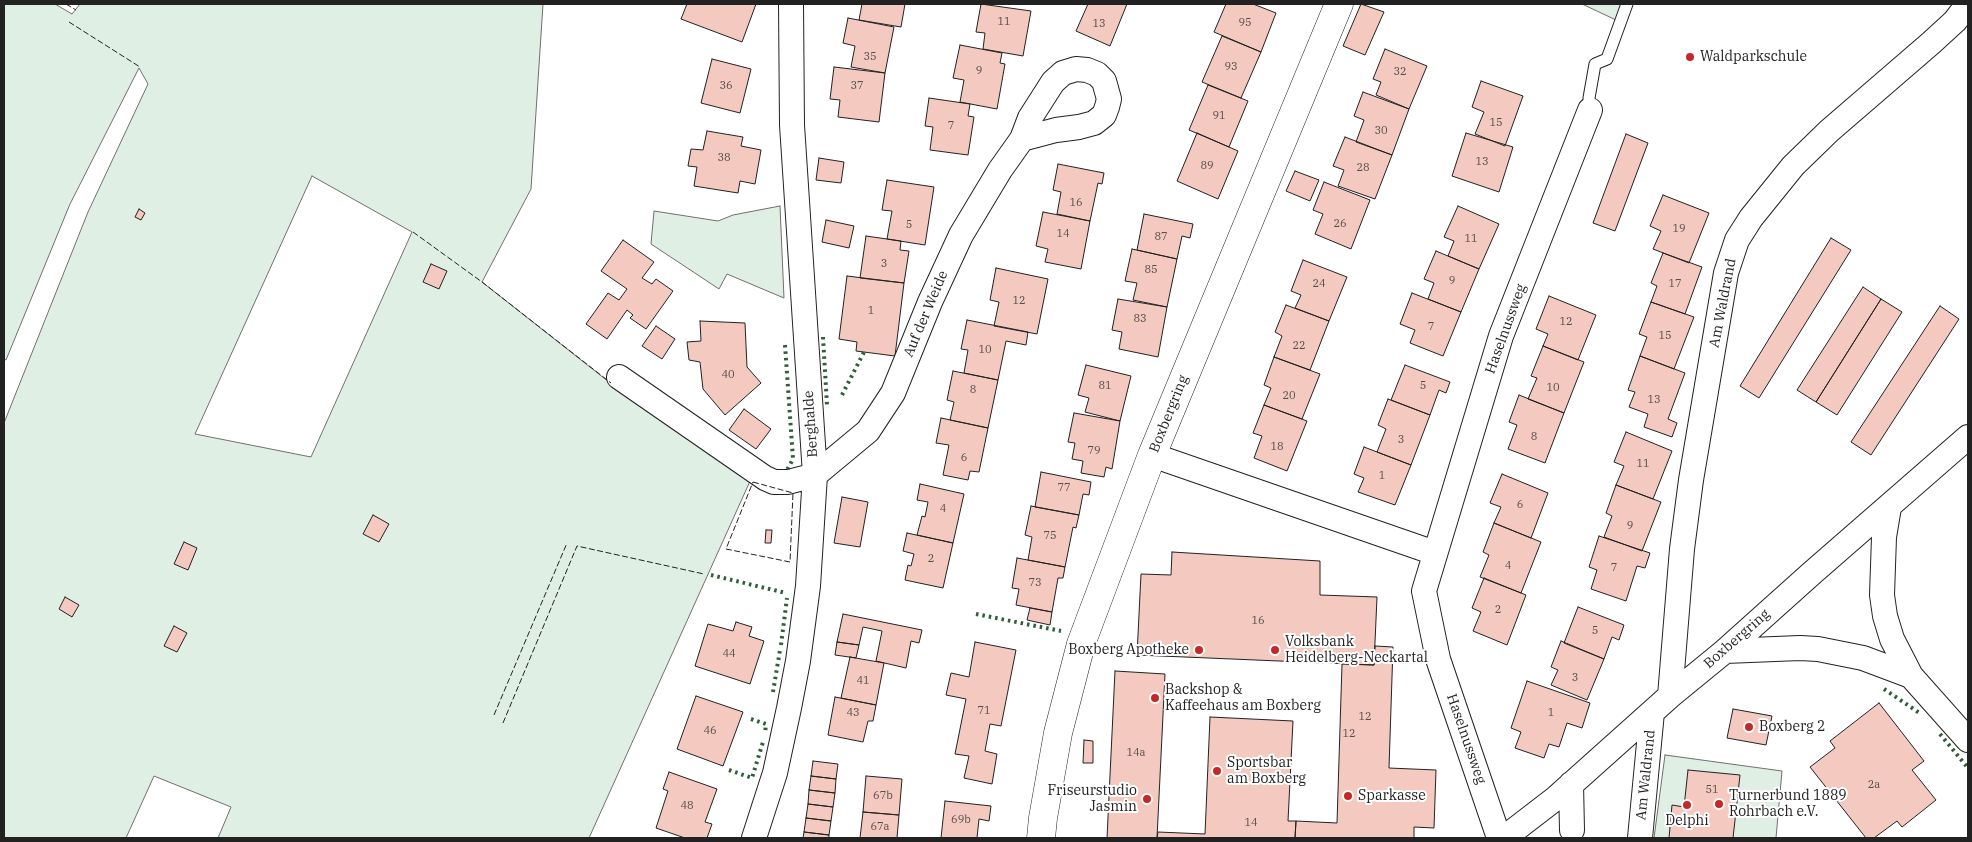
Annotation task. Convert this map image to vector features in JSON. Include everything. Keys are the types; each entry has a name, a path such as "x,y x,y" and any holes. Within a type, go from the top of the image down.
{"street":[{"name":"Berghalde","path":"754,838 775,773 790,708 798,661 808,586 815,475 792,135 791,4"},
{"name":"Boxbergring","path":"1041,838 1058,733 1081,644 1152,456 1339,4"},
{"name":"Am Waldrand","path":"1670,696 1682,549 1691,480 1726,273 1737,240 1751,218 1794,166 1829,131 1931,44 1955,21 1968,4"},
{"name":"Haselnussweg","path":"1499,838 1438,659 1424,592 1501,336 1590,110"},
{"name":"Auf der Weide","path":"815,475 868,431 893,393 930,302 961,235 1000,170 1022,139"},
{"path":"619,377 765,478 774,482 788,482 815,475"},
{"name":"Boxbergring","path":"1504,838 1571,784 1670,696 1725,651 1968,437"},
{"path":"1152,456 1435,553"},
{"path":"1889,507 1884,537 1882,595 1885,616 1892,639 1911,676 1968,740"},
{"path":"1725,651 1818,649 1863,658 1911,676"},
{"name":"Am Waldrand","path":"1640,835 1652,712"},
{"path":"1571,784 1572,830"}],"lane":[{"path":"1590,110 1589,98 1595,64 1607,59 1627,4"}],"green space":[{"path":"4,4 55,4 72,14 80,4 543,4 531,189 482,282 614,386 751,479 589,838 218,838 231,807 154,776 126,838 4,838 4,423 88,212 148,84 139,68 70,204 6,360 4,359","holes":["312,176 412,232 311,457 195,434"]},
{"path":"1582,4 1622,4 1616,20"},
{"path":"780,206 784,298 727,274 719,289 651,244 654,211 718,221 733,215"},
{"name":"Turnerbund 1889 Rohrbach e.V.","path":"1665,755 1782,771 1776,838 1654,838"}],"building":[{"path":"687,4 756,4 742,42 681,19"},
{"path":"862,4 905,4 901,27 859,20"},
{"path":"981,4 1031,11 1023,56 983,49 985,33 976,32"},
{"path":"1088,4 1127,4 1110,46 1076,31"},
{"path":"1226,4 1253,4 1276,13 1261,52 1214,32"},
{"path":"1361,4 1384,12 1365,55 1343,46"},
{"path":"848,18 894,27 885,73 851,67 855,46 843,43"},
{"path":"1222,36 1261,52 1241,98 1202,82"},
{"path":"960,45 1002,53 1000,63 1005,64 997,109 960,102 964,80 953,78"},
{"path":"1385,49 1427,66 1409,109 1376,95 1381,82 1373,79"},
{"path":"712,59 751,69 740,113 701,103"},
{"path":"834,67 885,73 879,122 838,117 840,100 830,99"},
{"path":"1481,81 1523,96 1505,146 1475,134 1484,112 1472,107"},
{"path":"1208,85 1248,101 1229,147 1189,130"},
{"path":"1363,92 1409,109 1392,155 1356,142 1364,120 1354,116"},
{"path":"929,98 970,104 968,116 974,117 968,155 930,150 933,127 925,126"},
{"path":"707,131 743,137 741,146 761,150 755,184 740,181 738,193 694,186 697,167 688,166 691,149 703,150"},
{"path":"1197,133 1238,151 1218,199 1177,181"},
{"path":"1466,133 1513,147 1499,192 1452,176"},
{"path":"1626,134 1648,143 1615,231 1593,223"},
{"path":"1345,137 1392,155 1375,199 1338,186 1344,170 1333,166"},
{"path":"819,158 844,162 841,183 816,180"},
{"path":"1058,164 1104,173 1102,184 1098,183 1090,221 1057,214 1061,192 1053,190"},
{"path":"1295,171 1319,180 1310,201 1286,191"},
{"path":"887,180 934,187 925,245 887,239 892,211 882,210"},
{"path":"1324,182 1370,200 1351,249 1315,234 1323,214 1313,210"},
{"path":"1663,195 1709,213 1689,263 1653,249 1661,231 1650,226"},
{"path":"1458,206 1499,224 1479,269 1448,256 1454,241 1444,237"},
{"path":"139,209 145,213 141,220 135,217"},
{"path":"1043,212 1090,221 1081,269 1045,262 1048,249 1036,246"},
{"path":"1144,214 1193,224 1190,238 1182,236 1177,259 1137,250"},
{"path":"826,220 854,226 849,248 822,242"},
{"path":"866,236 901,241 900,250 909,251 904,283 860,278"},
{"path":"1831,238 1851,250 1759,398 1740,386"},
{"path":"623,240 654,262 642,278 652,284 656,279 673,291 646,329 630,318 633,315 627,310 607,339 586,324 608,293 619,300 627,289 601,271"},
{"path":"1132,249 1177,259 1167,307 1133,300 1137,283 1125,281"},
{"path":"1436,251 1479,269 1461,312 1428,299 1434,283 1424,279"},
{"path":"1663,253 1702,267 1685,314 1651,302 1657,286 1651,283"},
{"path":"1303,260 1347,277 1329,321 1295,308 1301,295 1291,291"},
{"path":"431,264 447,271 439,289 423,282"},
{"path":"996,268 1048,279 1037,334 994,326 999,302 990,300"},
{"path":"847,276 904,283 895,356 856,351 857,342 839,339"},
{"path":"1863,287 1881,299 1816,402 1797,390"},
{"path":"1412,293 1461,312 1443,356 1410,343 1415,330 1400,324"},
{"path":"1549,296 1596,315 1578,360 1543,346 1548,334 1536,329"},
{"path":"1118,299 1167,307 1158,357 1119,349 1122,332 1112,330"},
{"path":"1881,299 1902,312 1837,415 1816,402"},
{"path":"1651,302 1694,317 1674,369 1640,356 1647,337 1639,334"},
{"path":"1286,305 1329,321 1310,370 1274,357 1282,336 1275,332"},
{"path":"1940,306 1959,319 1871,455 1851,442"},
{"path":"967,320 1028,332 1026,345 1006,341 998,380 964,373 968,350 961,349"},
{"path":"700,321 745,323 747,367 761,383 725,415 703,389 700,362 689,360 687,342 701,341"},
{"path":"656,326 675,339 662,359 642,346"},
{"path":"1543,346 1584,362 1564,413 1528,399 1537,378 1531,376"},
{"path":"1640,356 1685,373 1668,419 1677,423 1672,437 1644,427 1648,414 1629,407 1635,392 1628,390"},
{"path":"1274,357 1320,374 1302,419 1264,405 1271,388 1264,385"},
{"path":"1086,365 1131,376 1120,421 1085,412 1089,398 1078,395"},
{"path":"1405,365 1450,382 1446,393 1439,390 1430,415 1391,400"},
{"path":"953,371 998,380 988,428 950,420 954,402 947,400"},
{"path":"1519,395 1564,413 1545,463 1508,449 1517,425 1509,422"},
{"path":"1388,399 1430,415 1411,465 1377,452 1386,429 1378,425"},
{"path":"1264,405 1307,421 1287,471 1254,458 1262,436 1253,433"},
{"path":"744,409 771,429 756,449 729,430"},
{"path":"1074,413 1120,421 1112,469 1106,467 1104,477 1081,473 1083,461 1072,459 1075,443 1068,442"},
{"path":"941,418 988,428 979,472 970,471 968,480 943,475 949,445 936,443"},
{"path":"1626,432 1672,451 1653,499 1616,485 1624,466 1614,462"},
{"path":"1364,447 1411,465 1395,505 1358,492 1364,478 1354,474"},
{"path":"1041,472 1091,482 1089,495 1083,494 1079,515 1035,507"},
{"path":"1502,474 1548,493 1531,538 1494,523 1501,507 1490,503"},
{"path":"920,484 964,494 953,543 917,535 922,516 925,517 928,502 917,500"},
{"path":"1616,485 1661,502 1642,551 1604,537 1612,516 1606,513"},
{"path":"842,497 868,502 860,547 834,543"},
{"path":"1031,506 1079,515 1076,528 1073,527 1065,567 1028,560 1032,537 1025,535"},
{"path":"373,515 389,524 379,542 363,534"},
{"path":"1494,523 1541,542 1521,593 1480,577 1489,555 1483,552"},
{"path":"766,530 772,530 771,543 765,543"},
{"path":"907,533 953,543 943,588 905,580 908,565 911,566 914,554 903,551"},
{"path":"1599,536 1650,553 1645,568 1637,566 1626,601 1591,589 1597,570 1589,567"},
{"path":"184,542 197,548 188,570 174,564"},
{"path":"1172,552 1320,561 1320,595 1377,597 1374,665 1137,655 1141,574 1171,575"},
{"path":"1017,558 1065,567 1063,578 1058,578 1052,612 1016,605 1019,589 1012,588"},
{"path":"1484,578 1526,595 1507,645 1473,631 1481,612 1472,608"},
{"path":"65,597 79,605 72,617 59,609"},
{"path":"1578,607 1624,625 1619,640 1612,637 1604,659 1564,643"},
{"path":"1030,608 1052,612 1050,625 1027,620"},
{"path":"843,614 922,630 919,643 911,641 906,668 876,661 882,631 863,627 859,645 837,642"},
{"path":"736,622 752,627 749,636 764,641 750,684 695,666 708,624 733,631"},
{"path":"174,626 187,633 177,652 164,646"},
{"path":"1561,641 1604,659 1587,700 1551,685 1558,670 1551,667"},
{"path":"837,642 859,645 856,658 835,655"},
{"path":"975,642 1016,650 1001,726 990,724 985,751 997,754 992,784 964,778 969,756 955,754 966,699 946,695 951,673 969,677"},
{"path":"1375,646 1393,647 1389,768 1436,770 1434,828 1414,827 1414,838 1295,838 1296,821 1337,823 1342,664 1374,665"},
{"path":"850,657 884,663 876,705 841,698"},
{"path":"1115,671 1165,674 1157,838 1107,838"},
{"path":"1527,681 1590,703 1582,728 1567,723 1559,747 1549,744 1544,758 1515,748 1521,732 1511,728"},
{"path":"696,696 743,712 723,766 677,749"},
{"path":"835,697 876,705 873,721 868,721 863,742 828,735"},
{"path":"1879,703 1924,761 1912,770 1936,800 1902,827 1897,821 1874,838 1866,838 1810,767 1835,748 1830,741"},
{"name":"Boxberg 2","path":"1733,709 1772,716 1766,745 1727,738"},
{"path":"1210,717 1293,721 1288,821 1296,821 1295,838 1157,838 1158,832 1205,834"},
{"path":"1084,740 1093,741 1093,763 1083,763"},
{"path":"813,761 838,764 836,779 811,776"},
{"name":"Turnerbund 1889 Rohrbach e.V.","path":"1688,770 1740,775 1733,838 1669,838 1672,805 1684,807"},
{"path":"669,772 717,789 705,822 712,824 707,838 685,838 656,828 668,791 663,789"},
{"path":"811,776 836,779 835,793 809,790"},
{"path":"866,776 902,779 899,815 863,812"},
{"path":"809,790 835,793 833,807 808,804"},
{"path":"945,801 991,806 989,821 979,819 977,838 941,838"},
{"path":"808,804 833,807 831,821 806,818"},
{"path":"863,812 899,815 897,838 860,838"},
{"path":"806,818 831,821 829,835 804,832"},
{"path":"804,832 829,835 829,838 803,838"}],"hedge":[{"path":"823,337 827,405"},
{"path":"785,345 793,459 786,472"},
{"path":"842,395 864,352"},
{"path":"711,575 786,593"},
{"path":"781,645 787,598"},
{"path":"976,614 1061,631"},
{"path":"773,692 780,650"},
{"path":"1884,689 1921,714"},
{"path":"751,719 766,724 765,734"},
{"path":"1940,734 1968,768"},
{"path":"729,770 752,778 763,742"}],"fence":[{"path":"66,4 76,10"},
{"path":"69,22 140,67"},
{"path":"413,232 482,282 611,383"},
{"path":"753,482 793,493 790,562 726,549 753,482"},
{"path":"494,715 567,543"},
{"path":"503,723 577,546 704,574"}],"place":[{"name":"Waldparkschule","path":"1690,57"},
{"name":"Boxberg Apotheke","path":"1199,650"},
{"name":"Volksbank Heidelberg-Neckartal","path":"1275,650"},
{"name":"Backshop & Kaffeehaus am Boxberg","path":"1155,698"},
{"name":"Boxberg 2","path":"1749,727"},
{"name":"Sportsbar am Boxberg","path":"1217,771"},
{"name":"Sparkasse","path":"1348,796"},
{"name":"Friseurstudio Jasmin","path":"1147,799"},
{"name":"Turnerbund 1889 Rohrbach e.V.","path":"1719,804"},
{"name":"Delphi","path":"1687,805"}]}
